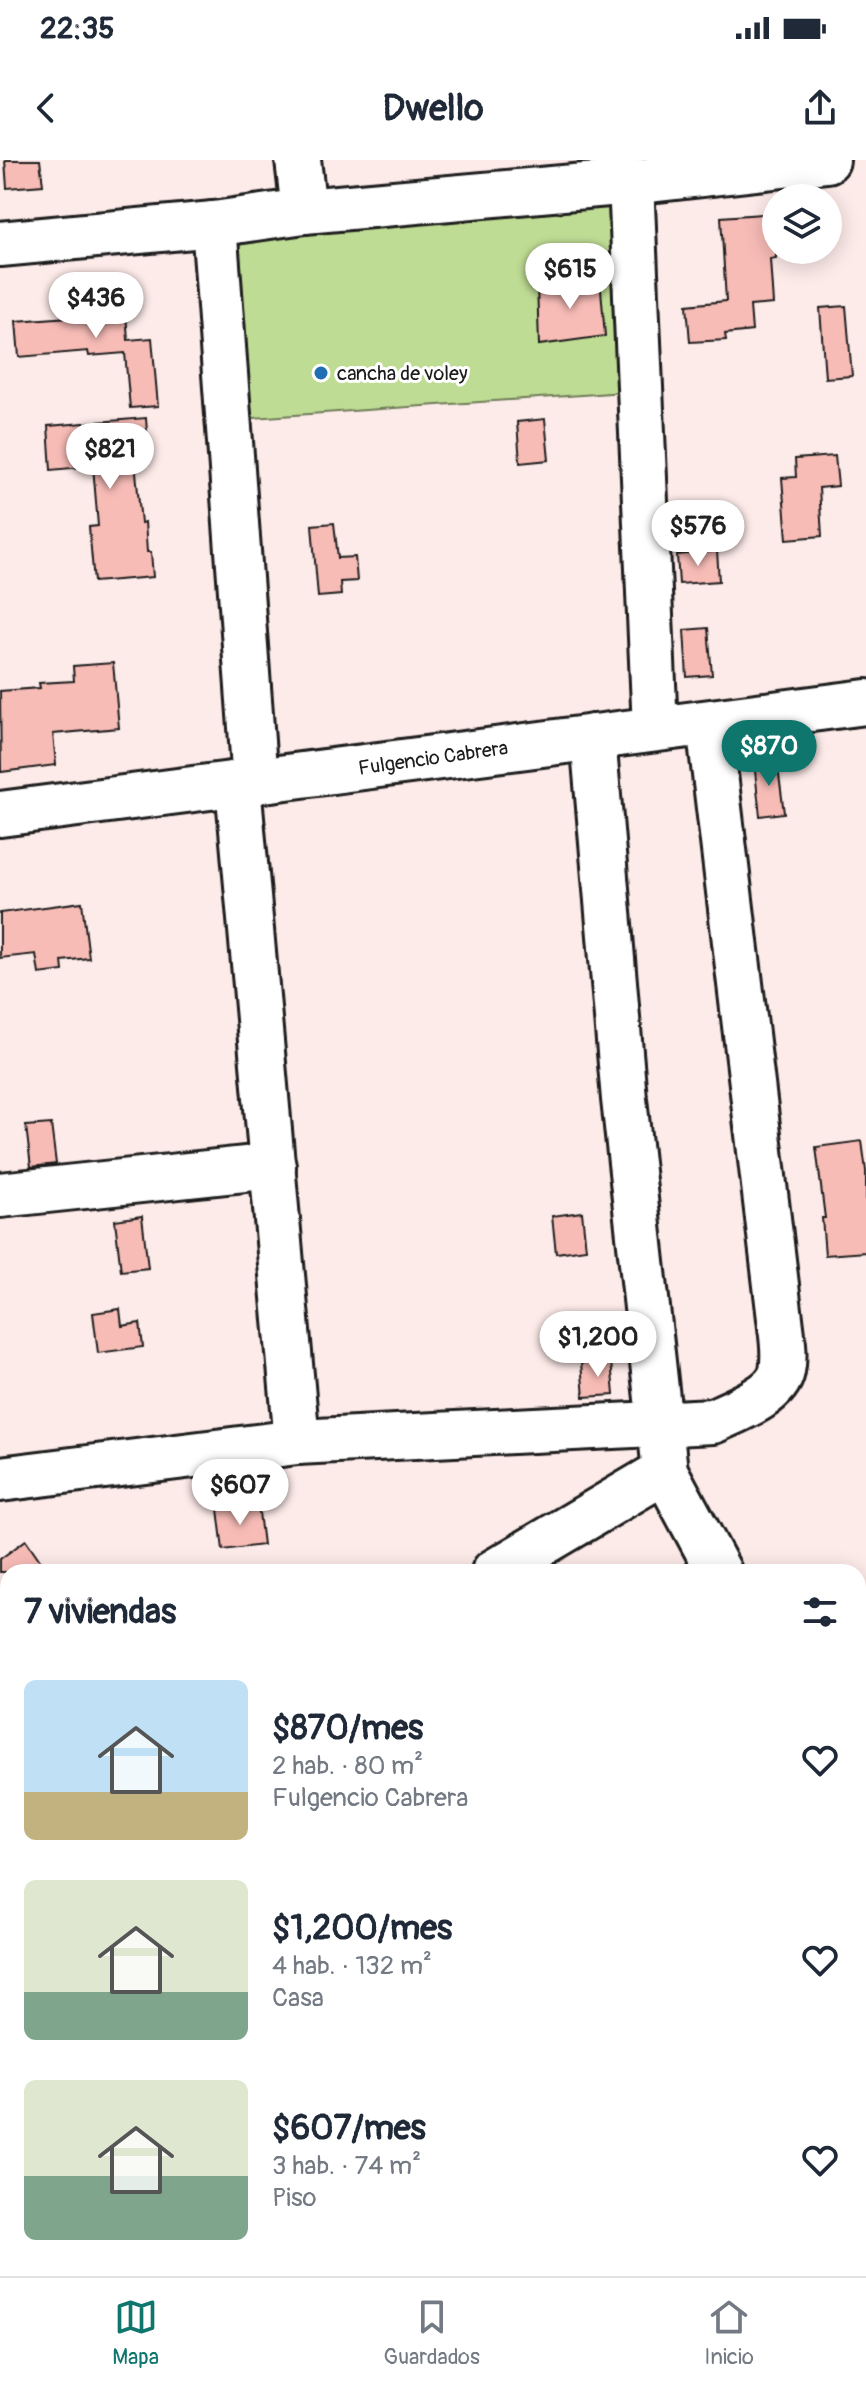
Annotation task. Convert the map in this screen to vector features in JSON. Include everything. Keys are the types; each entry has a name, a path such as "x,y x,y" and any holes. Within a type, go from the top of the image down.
{"street":[{"path":"298,160 304,211"},
{"path":"0,244 827,160"},
{"path":"631,182 655,729"},
{"path":"214,224 246,784 273,1166 297,1442"},
{"name":"Fulgencio Cabrera","path":"0,814 866,702"},
{"path":"0,1479 297,1442 713,1421 764,1396 782,1375 784,1357 709,724"},
{"path":"593,737 624,1099 665,1471 715,1564"},
{"path":"0,1195 273,1166"},
{"path":"508,1564 665,1471"}],"green space":[{"path":"617,202 624,392 239,419 228,237"}],"building":[{"path":"5,160 40,160 43,185 7,188"},
{"path":"762,214 762,264 770,264 773,304 750,306 752,331 725,334 726,340 690,342 687,305 726,301 721,217"},
{"path":"600,278 605,336 539,345 537,283"},
{"path":"124,286 128,340 152,338 158,406 130,408 125,353 89,356 88,351 19,357 16,321 69,317 69,308 84,308 82,289"},
{"path":"846,306 852,376 825,378 820,308"},
{"path":"146,418 149,461 135,462 141,523 145,522 153,577 94,582 89,527 98,526 93,466 51,470 48,426"},
{"path":"545,419 549,460 520,463 517,422"},
{"path":"835,456 838,486 819,488 822,536 787,539 782,478 796,477 795,459"},
{"path":"334,523 338,558 355,557 357,581 340,582 341,595 318,597 312,525"},
{"path":"717,551 719,581 679,584 677,555"},
{"path":"708,628 712,675 687,677 684,630"},
{"path":"113,663 119,728 53,734 56,765 1,772 0,691 40,688 39,683 74,681 73,666"},
{"path":"777,760 784,813 760,816 754,762"},
{"path":"82,902 89,958 62,961 63,971 39,974 36,954 0,958 0,913"},
{"path":"51,1124 56,1164 31,1167 26,1126"},
{"path":"862,1141 866,1171 866,1252 825,1255 822,1218 825,1218 816,1147"},
{"path":"582,1212 586,1249 556,1253 552,1216"},
{"path":"142,1216 148,1268 121,1271 115,1220"},
{"path":"120,1309 122,1326 140,1323 143,1347 98,1353 93,1313"},
{"path":"611,1361 614,1395 584,1397 581,1363"},
{"path":"258,1504 263,1545 223,1550 218,1509"},
{"path":"26,1540 42,1564 0,1564 0,1559"}],"place":[{"name":"cancha de voley","path":"321,373"}]}
